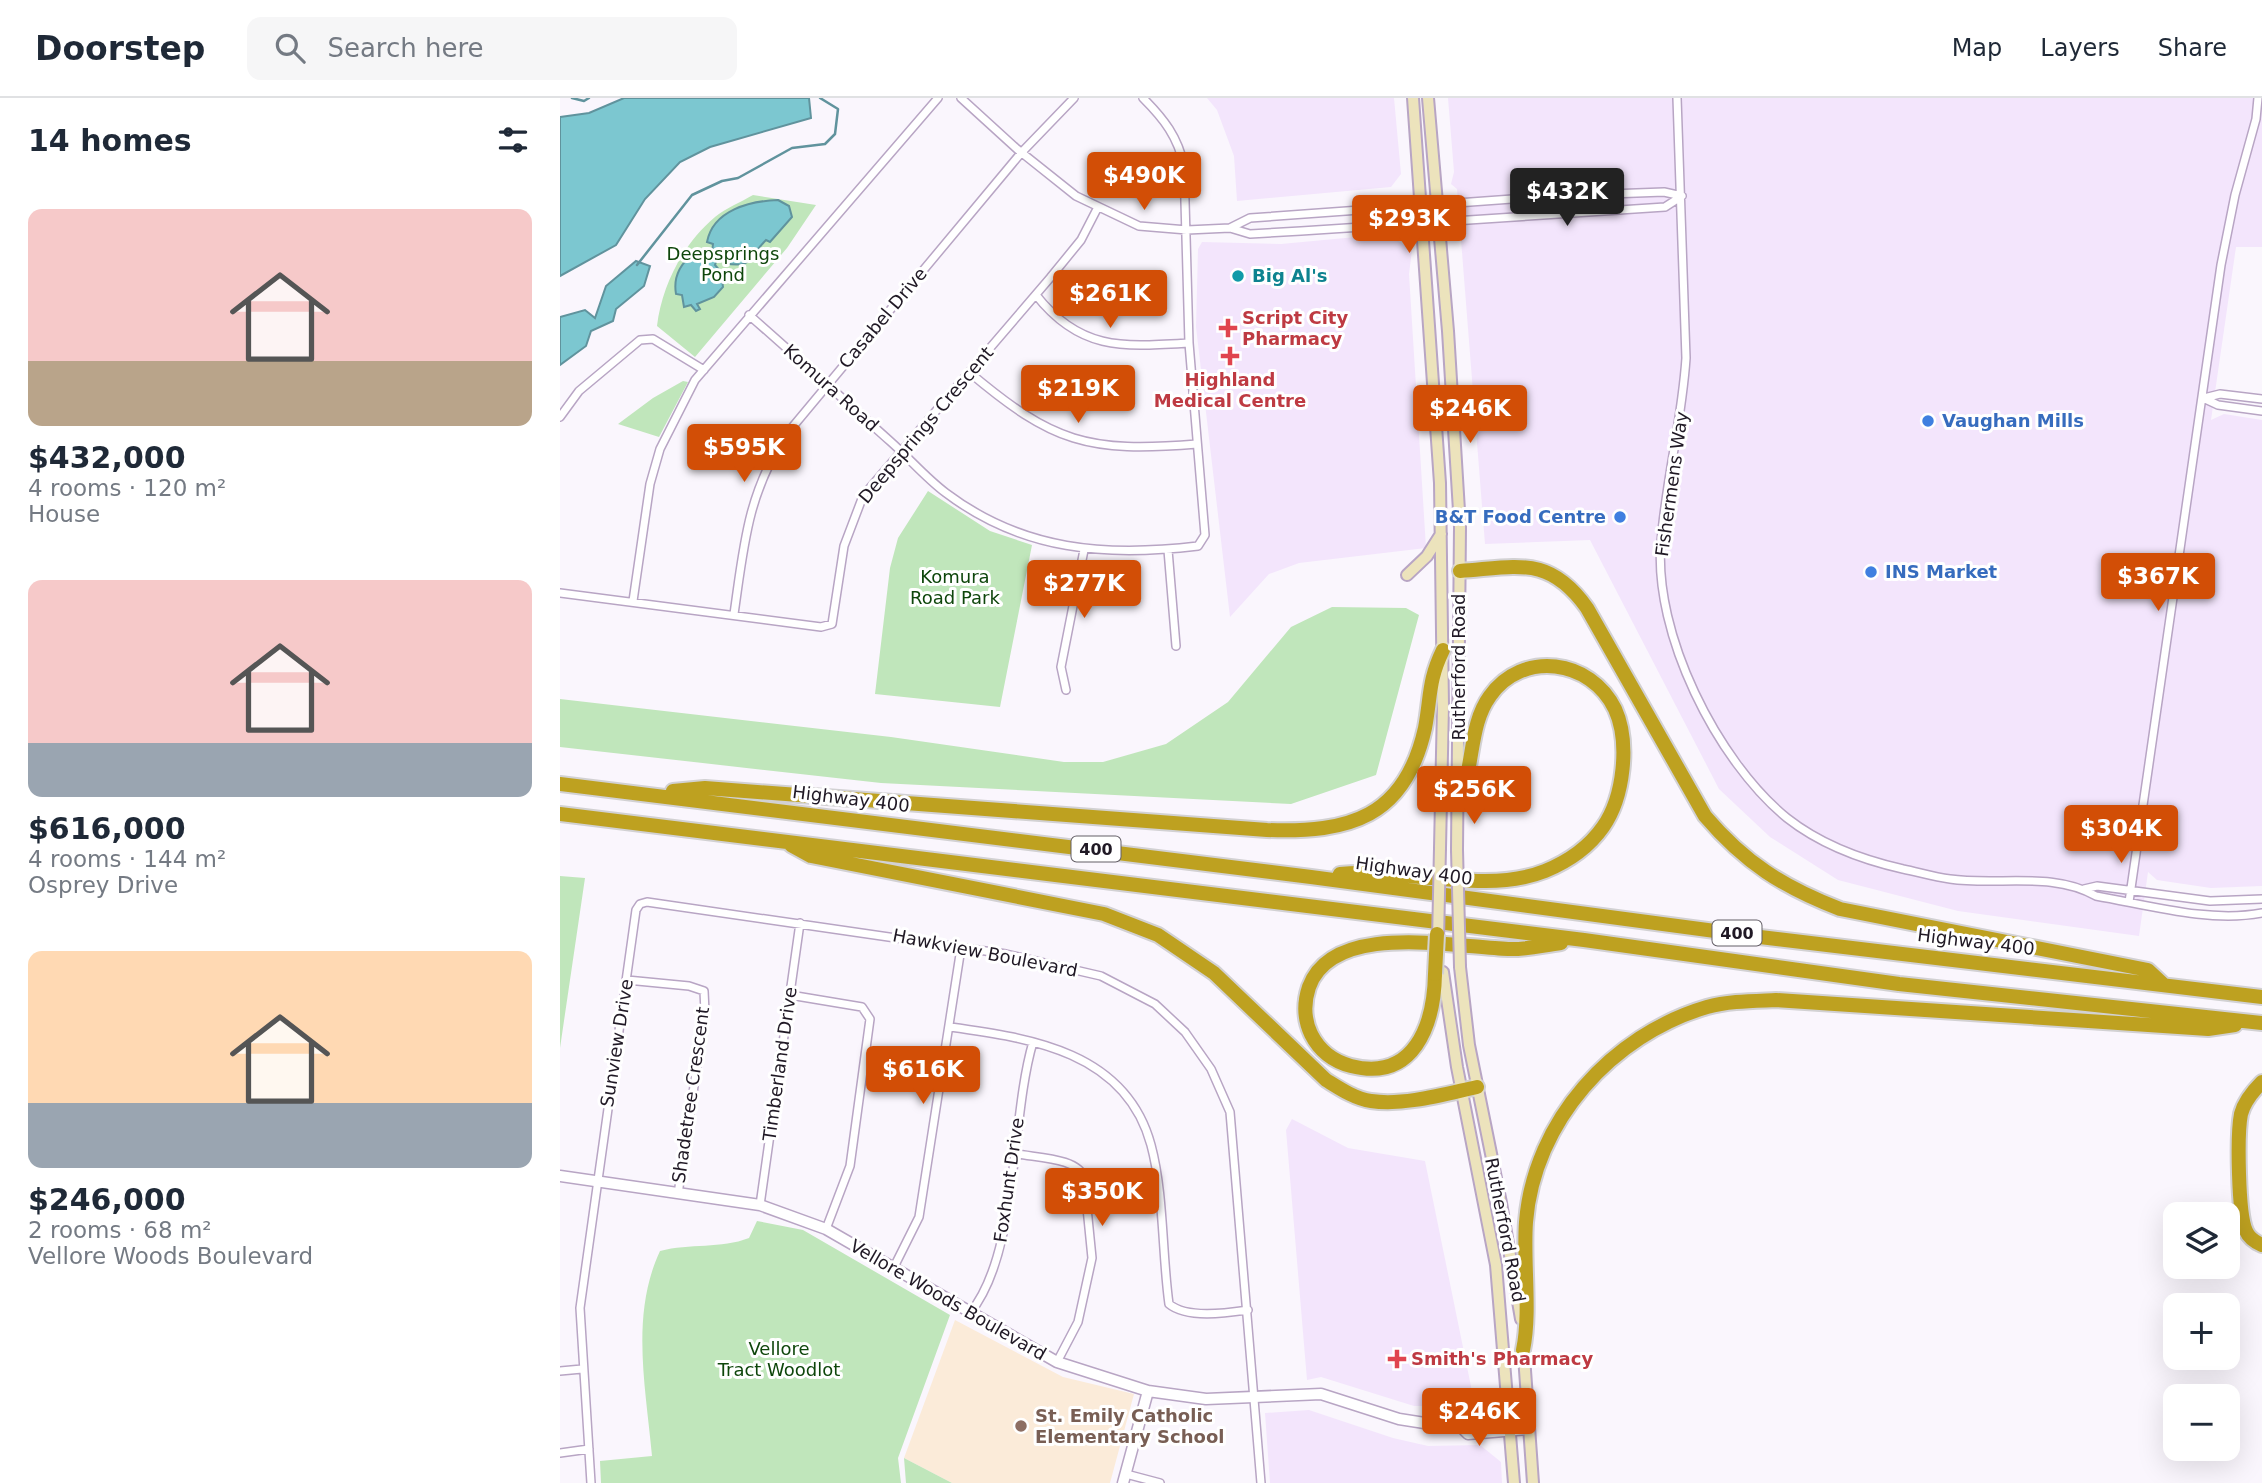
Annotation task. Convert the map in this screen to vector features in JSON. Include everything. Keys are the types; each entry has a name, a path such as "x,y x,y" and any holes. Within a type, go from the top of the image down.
{"highway":[{"path":"1460,571 1537,568 1566,581 1587,608 1704,816 1735,849 1762,872 1786,886 1840,909 1883,920 2148,970 2164,984"},
{"path":"647,794 705,788 1267,830 1329,830 1365,817 1399,789 1419,748 1431,674 1443,650"},
{"path":"1311,877 1355,873 1514,879 1544,871 1576,855 1604,826 1616,796 1623,762 1615,710 1602,690 1583,675 1560,666 1535,664 1508,676 1489,697 1485,706 1478,724 1468,784 1458,801"},
{"name":"Highway 400","path":"560,784 1311,877 1760,937 2262,997"},
{"name":"400","path":"560,814 784,840 1152,890 1584,940 1899,984 2258,1023"},
{"path":"784,840 811,856 1104,914 1158,935 1214,973 1326,1080 1344,1091 1370,1101 1396,1101 1470,1089"},
{"path":"1437,934 1439,973 1432,1014 1417,1046 1394,1063 1363,1069 1332,1058 1317,1045 1305,1011 1308,991 1314,976 1324,963 1346,950 1378,944 1513,949 1584,940"},
{"path":"1523,1350 1526,1221 1546,1148 1562,1117 1604,1065 1632,1041 1661,1025 1710,1007 1776,1000 2208,1030 2258,1023"},
{"path":"2262,1082 2248,1098 2242,1112 2239,1144 2244,1223 2250,1237 2262,1245"}],"main road":[{"name":"Rutherford Road","path":"1413,98 1441,534 1443,650 1437,934"},
{"name":"Rutherford Road","path":"1428,98 1448,331 1460,571 1457,850 1460,967 1470,1089 1496,1265 1514,1483"},
{"path":"1407,576 1427,556 1441,534"},
{"path":"1442,578 1460,571"},
{"name":"Rutherford Road","path":"1439,973 1470,1089 1519,1295 1532,1483"}],"street":[{"path":"633,601 650,484 660,449 676,412 704,370 749,315 938,98"},
{"path":"961,98 1021,153 1076,196 1139,226 1187,230 1230,228 1250,234 1665,207 1682,196"},
{"name":"Casabel Drive","path":"734,614 748,517 766,466 803,410 827,386 1021,153 1074,98"},
{"name":"Komura Road","path":"749,315 945,492 978,514 1022,534 1084,550 1168,550 1198,546 1205,536 1189,343 1187,230 1180,145 1158,113 1143,98"},
{"name":"Fishermens Way","path":"1677,98 1686,358 1683,401 1661,543 1661,588 1673,640 1703,709 1753,786 1788,819 1855,855 1950,879 2015,880 2083,889 2097,886 2210,901 2262,899"},
{"path":"2129,902 2221,265 2235,195 2256,119 2258,98"},
{"path":"1230,228 1250,218 1438,204 1664,192 1682,196"},
{"name":"Deepsprings Crescent","path":"560,593 821,626 832,624 849,526 863,496 903,453 1081,240 1098,207"},
{"path":"1036,295 1051,314 1091,340 1115,345 1189,343"},
{"path":"560,417 579,391 640,340 653,339 704,370"},
{"path":"969,372 1038,425 1066,437 1119,448 1197,444"},
{"path":"2203,398 2220,394 2262,399"},
{"path":"2203,398 2218,405 2262,411"},
{"path":"1066,690 1061,667 1084,550"},
{"path":"1168,550 1176,646"},
{"name":"Fishermens Way","path":"2083,889 2096,897 2129,902 2233,915 2262,913"},
{"name":"Hawkview Boulevard","path":"640,904 657,902 1006,954 1101,976 1155,1004 1185,1032 1211,1069 1230,1112 1261,1483"},
{"name":"Sunview Drive","path":"591,1483 580,1308 636,911 640,904"},
{"name":"Timberland Drive","path":"760,1205 800,923"},
{"path":"893,1269 909,1242 919,1217 961,948"},
{"name":"Shadetree Crescent","path":"628,980 689,986 704,991 705,1012 678,1194"},
{"path":"790,995 862,1007 870,1019 848,1174 826,1229"},
{"path":"950,1027 1054,1046 1090,1064 1122,1090 1140,1116 1151,1146 1169,1304 1176,1310 1195,1312 1248,1310"},
{"name":"Foxhunt Drive","path":"970,1313 998,1257 1023,1079 1033,1042"},
{"path":"1013,1153 1074,1164 1082,1171 1084,1178 1092,1258 1078,1322 1057,1362"},
{"name":"Vellore Woods Boulevard","path":"560,1176 760,1205 826,1229 1057,1362 1148,1391 1206,1399 1321,1394 1399,1419 1460,1426 1468,1422 1528,1415"},
{"path":"560,1371 582,1369"},
{"path":"1148,1391 1124,1478 1160,1483"},
{"name":"Vellore Woods Boulevard","path":"1460,1426 1468,1434 1529,1429"},
{"path":"560,1452 589,1449"}],"shaded area":[{"path":"1207,98 1394,98 1401,174 1391,187 1237,201 1234,156 1217,110"},
{"path":"1448,98 2262,98 2262,247 2236,247 2211,420 2224,414 2262,420 2262,886 2211,888 2157,880 2148,872 2139,936 1958,911 1838,880 1770,837 1719,789 1590,540 1485,544 1457,189 1451,184 1454,172"},
{"path":"1388,234 1412,250 1409,274 1426,548 1299,563 1269,574 1230,617 1196,327 1198,249 1202,242 1281,244"},
{"path":"1292,1119 1348,1148 1425,1161 1475,1406 1414,1406 1321,1377 1307,1380 1286,1130"},
{"name":"St. Emily Catholic Elementary School","path":"955,1320 1063,1377 1134,1394 1110,1483 952,1483 904,1458"},
{"path":"1309,1410 1393,1438 1428,1446 1480,1445 1501,1462 1502,1483 1270,1483 1265,1413"}],"green space":[{"name":"Deepsprings Pond","path":"753,195 816,205 787,248 695,357 657,326 669,281 684,253 704,228 719,214"},
{"path":"683,381 688,382 659,437 618,424 653,398"},
{"name":"Komura Road Park","path":"928,491 990,531 1032,545 1000,707 875,694 890,568 898,538"},
{"path":"1332,607 1406,608 1419,615 1376,775 1291,804 881,783 560,747 560,699 891,737 1064,762 1103,762 1166,744 1228,702 1291,627"},
{"path":"560,876 585,878 560,1048"},
{"name":"Vellore Tract Woodlot","path":"757,1221 803,1230 950,1315 898,1458 901,1483 601,1483 600,1461 652,1456 642,1352 643,1326 645,1300 660,1251 716,1245 749,1238"},
{"path":"904,1458 952,1483 906,1483"}],"water":[{"path":"624,98 809,98 811,118 710,147 680,162 645,199 616,245 560,276 560,117 589,113"},
{"path":"778,200 789,206 792,217 770,242 766,240 745,263 724,263 725,257 718,256 715,265 721,272 723,287 714,297 697,304 700,309 696,311 691,305 684,307 682,295 676,294 677,276 685,261 694,253 705,255 705,259 711,260 713,244 707,242 717,222 734,209 745,205"},
{"path":"636,261 650,266 644,286 616,309 613,321 591,331 586,346 560,365 560,317 585,310 595,318 606,286"}],"waterway":[{"path":"572,98 584,101 589,98"},
{"path":"637,265 692,195 722,181 738,178 792,148 825,144 835,134 838,109 820,98"}],"place":[{"name":"Big Al's","path":"1238,276"},
{"name":"Script City Pharmacy","path":"1228,328"},
{"name":"Highland Medical Centre","path":"1230,356"},
{"name":"Vaughan Mills","path":"1928,421"},
{"name":"B&T Food Centre","path":"1620,517"},
{"name":"INS Market","path":"1871,572"},
{"name":"Smith's Pharmacy","path":"1397,1359"},
{"name":"St. Emily Catholic Elementary School","path":"1021,1426"}]}
